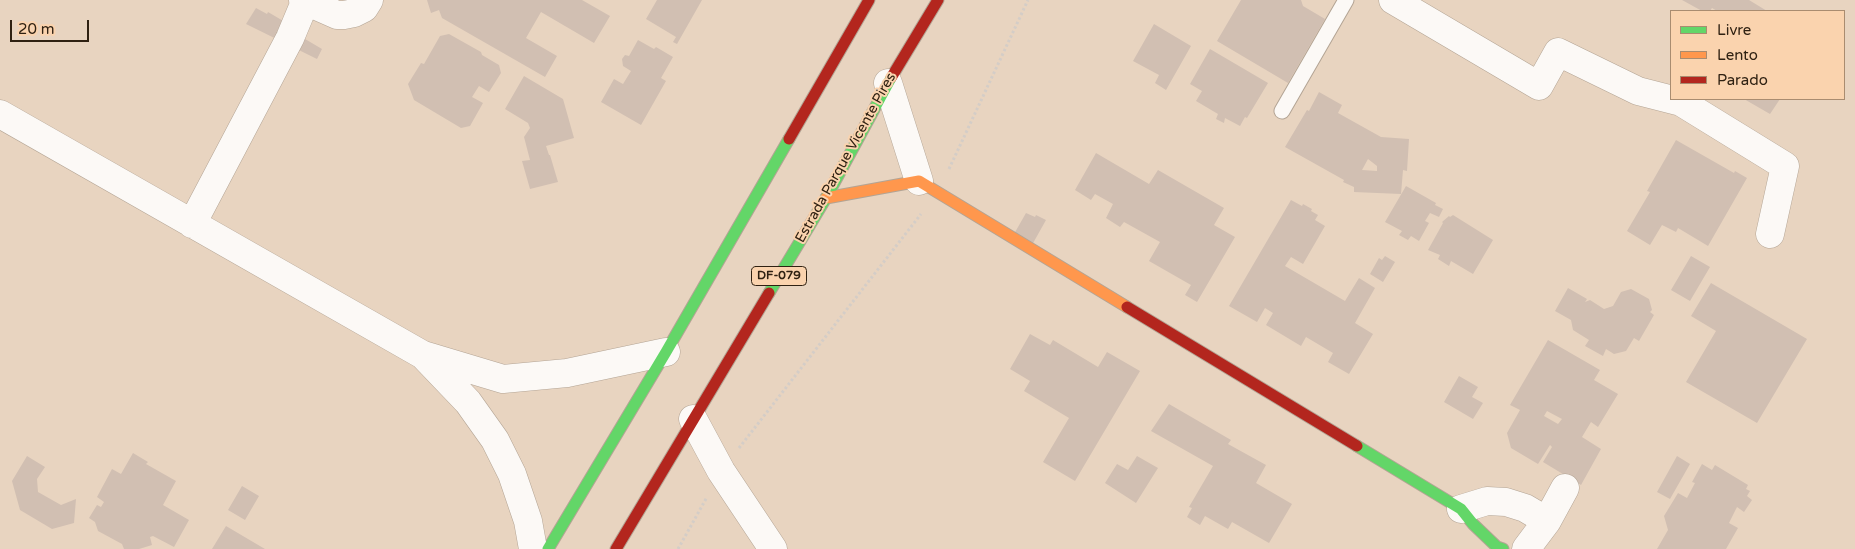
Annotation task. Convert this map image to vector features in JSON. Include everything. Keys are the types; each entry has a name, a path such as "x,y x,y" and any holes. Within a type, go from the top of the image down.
{"main road":[{"path":"548,549 666,352 869,0"},
{"name":"Estrada Parque Vicente Pires","path":"616,549 826,198 888,83 938,0"},
{"path":"826,198 928,186 1461,509 1473,524 1497,547 1504,549"}],"street":[{"path":"192,224 290,38 304,1 344,15 364,8 369,0"},
{"path":"1393,0 1539,86 1558,52 1638,91 1670,99"},
{"path":"888,83 928,186"},
{"path":"1673,100 1681,102 1785,166 1770,234"},
{"path":"0,114 423,355 503,379 567,373 666,352"},
{"path":"423,355 468,402 495,440 512,474 528,521 533,549"},
{"path":"693,419 721,471 773,549"},
{"path":"1526,549 1547,521 1565,488"},
{"path":"1461,509 1487,501 1506,502 1525,508 1547,521"}],"lane":[{"path":"1282,111 1346,0"}],"path":[{"path":"678,549 721,471 928,186 1028,0"}],"building":[{"path":"427,0 582,0 610,16 594,43 541,12 526,38 557,56 545,77 442,18 439,10 431,13"},
{"path":"657,0 702,0 677,44 673,42 676,37 646,19"},
{"path":"1241,0 1301,0 1303,6 1325,19 1288,83 1217,41"},
{"path":"1682,0 1749,0 1765,10 1715,10 1712,8 1711,10 1700,10"},
{"path":"256,8 267,14 268,12 285,22 283,26 322,49 317,59 246,24"},
{"path":"1154,24 1191,46 1166,90 1155,83 1159,75 1133,61"},
{"path":"449,34 481,52 482,55 499,65 501,73 489,92 479,86 472,97 483,103 470,126 461,128 414,100 408,84 421,63 424,64 440,36"},
{"path":"638,40 654,49 656,47 673,57 661,78 666,81 641,125 601,102 614,79 623,84 631,71 623,66 622,59 625,55 629,56"},
{"path":"1210,49 1268,83 1247,118 1245,117 1240,126 1225,118 1224,123 1216,119 1218,114 1196,101 1202,91 1190,84"},
{"path":"524,76 563,99 574,138 546,146 558,182 530,189 522,161 530,160 524,137 530,128 528,123 505,109"},
{"path":"1319,92 1342,105 1338,113 1381,137 1409,139 1407,171 1403,170 1401,194 1354,192 1354,187 1343,182 1344,180 1285,147 1307,110 1309,111","holes":["1368,159 1377,166 1377,171 1362,170"]},
{"path":"1746,100 1779,100 1770,114"},
{"path":"1676,140 1734,173 1735,171 1747,178 1708,246 1678,228 1676,232 1662,225 1650,245 1627,231 1650,192 1647,191"},
{"path":"1096,153 1149,184 1158,170 1224,208 1214,225 1235,237 1197,302 1185,295 1191,285 1149,261 1160,242 1124,222 1120,227 1106,218 1113,204 1095,194 1091,200 1075,190"},
{"path":"1406,186 1443,209 1439,217 1430,213 1425,221 1429,223 1419,241 1411,236 1408,240 1399,235 1402,231 1385,222"},
{"path":"1291,200 1312,209 1311,211 1318,215 1315,220 1325,226 1303,264 1291,257 1285,266 1345,301 1359,278 1375,288 1355,323 1373,334 1349,374 1328,362 1333,353 1306,337 1301,346 1266,325 1273,313 1265,308 1257,322 1229,306"},
{"path":"1026,213 1046,220 1032,245 1014,234"},
{"path":"1453,215 1493,240 1473,274 1451,261 1449,266 1438,259 1440,255 1428,250 1442,222"},
{"path":"1385,256 1395,262 1383,282 1370,274 1379,258 1382,260"},
{"path":"1691,256 1710,267 1690,301 1671,290"},
{"path":"1711,283 1807,339 1757,423 1686,382 1716,331 1691,316"},
{"path":"1568,288 1587,299 1585,302 1590,300 1604,309 1613,306 1621,292 1631,289 1649,299 1652,310 1650,312 1654,315 1639,341 1634,338 1626,351 1614,354 1606,349 1603,356 1585,346 1589,340 1573,330 1571,320 1555,311"},
{"path":"1030,334 1050,345 1053,340 1098,367 1107,352 1140,371 1075,481 1043,462 1069,418 1024,391 1030,381 1010,369"},
{"path":"1548,340 1600,370 1594,380 1618,394 1598,427 1591,422 1582,437 1601,449 1581,485 1543,462 1552,447 1550,445 1538,464 1511,448 1507,433 1520,410 1510,405","holes":["1547,411 1562,419 1558,424 1544,416"]},
{"path":"1459,376 1478,387 1472,397 1483,403 1473,419 1444,402"},
{"path":"1169,404 1231,440 1228,444 1266,465 1256,483 1292,504 1269,543 1232,522 1228,529 1205,516 1200,525 1187,517 1192,508 1189,507 1213,466 1151,431"},
{"path":"133,453 148,462 146,464 176,481 163,505 189,520 174,547 153,536 150,537 152,545 139,549 124,549 122,544 98,531 95,522 89,518 97,505 101,507 104,502 97,497 112,469 121,474"},
{"path":"27,456 45,467 37,479 38,492 61,505 76,499 74,523 52,529 20,510 12,481"},
{"path":"1137,456 1158,468 1136,503 1105,483 1117,464 1128,470"},
{"path":"1677,456 1690,464 1670,499 1657,492"},
{"path":"1702,464 1712,470 1715,465 1748,485 1746,489 1750,491 1747,496 1752,500 1744,512 1737,507 1729,523 1738,528 1726,549 1657,549 1668,530 1664,516 1678,493 1687,498 1695,483 1692,482"},
{"path":"242,486 259,496 245,520 228,510"},
{"path":"226,526 248,539 265,549 212,549"}],"traffic: fast":[{"path":"769,293 826,198 891,78"},
{"path":"548,549 666,352 789,139"},
{"path":"1357,446 1461,509 1473,524 1497,547 1503,549"}],"traffic: slow":[{"path":"826,198 919,181 1127,307"}],"traffic: jam":[{"path":"789,139 869,0"},
{"path":"891,78 938,0"},
{"path":"616,549 769,293"},
{"path":"1127,307 1357,446"}]}
